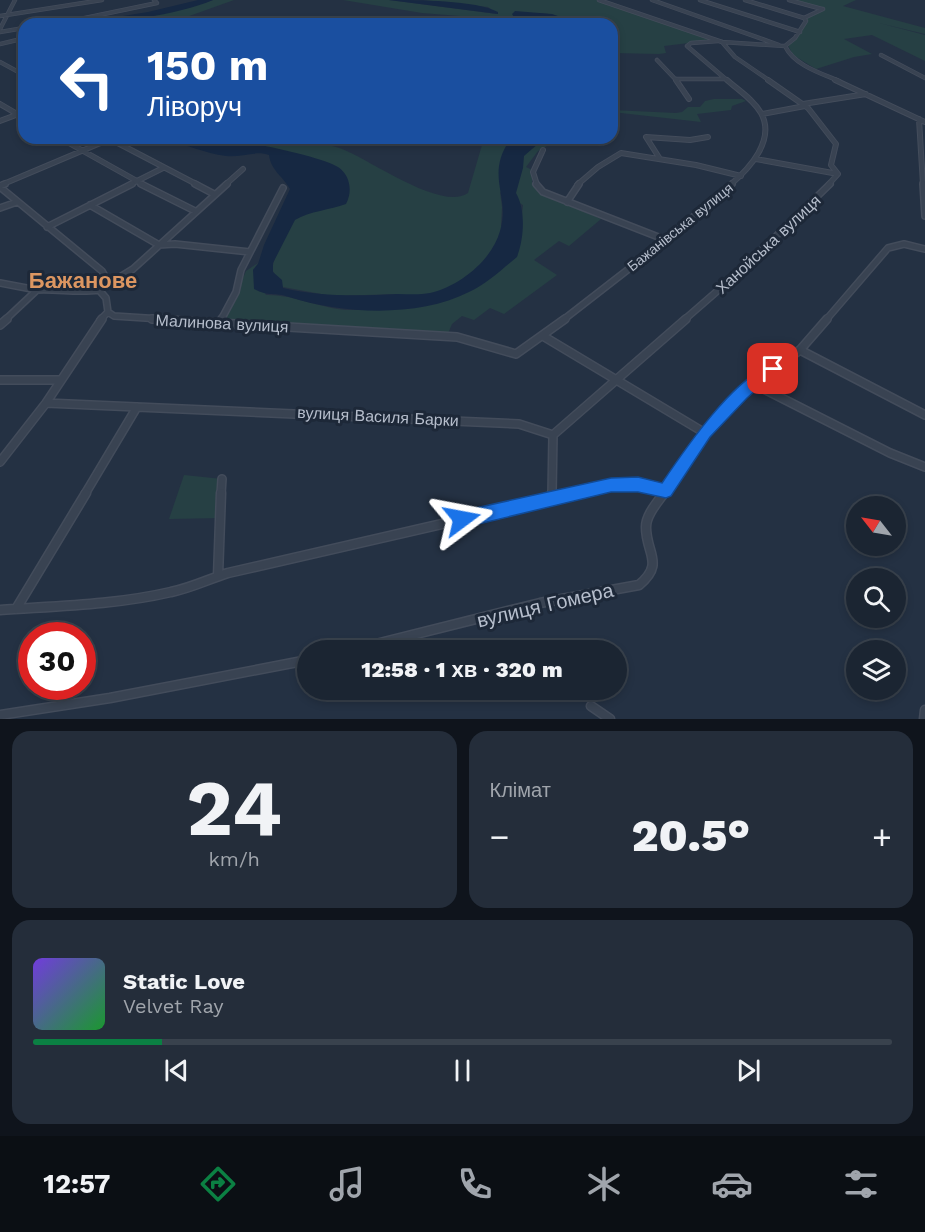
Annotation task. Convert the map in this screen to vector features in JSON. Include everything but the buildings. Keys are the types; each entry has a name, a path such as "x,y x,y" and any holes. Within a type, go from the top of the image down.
{"street":[{"path":"0,30 15,0"},
{"path":"0,16 102,0 108,13"},
{"path":"84,18 157,3 154,0"},
{"path":"599,0 720,42 733,54 804,105 837,144 831,165 838,174"},
{"path":"652,0 785,46 788,52 804,65 925,122"},
{"path":"700,0 800,32"},
{"path":"745,0 804,18 823,9 789,0"},
{"path":"804,18 806,21 800,32 785,46 720,42 691,43 687,46 754,103 762,114 866,94"},
{"path":"0,30 18,28"},
{"path":"0,44 18,41"},
{"path":"881,55 925,78"},
{"path":"657,60 671,78 726,79"},
{"path":"0,62 18,72"},
{"path":"675,79 689,99"},
{"path":"0,104 18,115"},
{"name":"Бажанівська вулиця","path":"543,336 666,240 741,176 756,159 765,131 762,114"},
{"path":"0,121 18,115"},
{"path":"918,119 925,117"},
{"path":"918,119 924,158 925,216"},
{"path":"661,159 646,137 690,140 708,137"},
{"path":"71,144 136,182 195,211"},
{"path":"100,144 0,187 102,271 110,283"},
{"path":"121,144 214,194"},
{"path":"543,150 535,162 532,181 543,192 666,240"},
{"path":"567,202 570,192 578,184 619,153 696,165 741,176"},
{"path":"756,159 838,174"},
{"path":"47,227 163,168"},
{"path":"0,283 37,290 66,289 85,292 99,290 133,269 243,169"},
{"name":"Ханойська вулиця","path":"553,435 746,265 822,193 838,174"},
{"path":"220,322 236,292 241,270 283,188"},
{"path":"0,208 17,202"},
{"path":"90,205 159,245 175,244 250,252"},
{"name":"вулиця Гомера","path":"392,640 540,603 639,585 651,575 653,566 645,526 652,510 705,433 754,384 800,350 888,248 904,244 925,249"},
{"path":"0,325 37,290"},
{"path":"0,462 46,403 97,324 108,312 106,298 99,290"},
{"name":"Малинова вулиця","path":"108,312 114,316 457,337 510,354 520,352 543,336"},
{"path":"543,336 705,433"},
{"path":"800,350 925,415"},
{"path":"0,380 61,380"},
{"path":"754,384 890,453 925,467"},
{"name":"вулиця Василя Барки","path":"46,403 508,422 553,435"},
{"path":"16,609 136,408"},
{"path":"552,499 553,435"},
{"path":"218,576 222,479"},
{"path":"0,610 81,606 136,598 197,585 218,576 623,484 638,484 666,491"},
{"path":"0,715 110,698 297,662"},
{"path":"591,706 610,719"},
{"path":"924,719 925,710"}],"green space":[{"path":"213,0 234,0 184,18 134,18 187,8"},
{"path":"343,0 389,0 497,14 488,7 423,0 598,0 714,40 664,46 666,53 659,54 618,53 618,18 564,18 543,13 514,17 518,18 486,18 422,13"},
{"path":"789,0 856,0 843,6 925,28 925,34 879,23 925,35 925,61 872,35 844,39 872,54 816,69 793,55 788,45 807,21 805,18 823,10"},
{"path":"742,99 746,101 732,106 731,110 697,114 701,122 618,113 618,110 676,113 688,107 700,107 705,101"},
{"path":"250,144 332,146 424,190 441,196 456,197 468,193 482,144 550,144 538,151 526,167 532,170 532,184 540,192 601,219 569,246 559,241 534,260 557,275 504,314 490,308 474,320 462,316 452,324 447,336 229,320 226,317 246,271 258,263 253,270 266,295 352,310 373,307 398,294 332,296 283,287 273,271 273,265 284,238 303,206 276,149","holes":["500,192 523,205 521,225 501,226"]},
{"path":"184,475 222,479 221,518 169,519"}],"water":[{"path":"198,0 213,0 182,10 144,18 110,18"},
{"path":"389,0 461,3 488,8 498,14"},
{"path":"515,11 552,14 563,18 518,18 512,14"},
{"path":"183,144 256,144 329,163 342,170 348,179 350,189 346,204 295,220 273,263 273,272 282,280 283,288 326,294 418,294 441,290 463,278 490,252 496,242 503,218 499,164 503,151 507,144 538,144 524,156 516,193 523,216 517,257 482,285 449,300 427,306 380,311 332,307 254,289 253,270 258,264 264,245 290,189 270,161 269,155 259,153 226,156"}],"district":[{"name":"Бажанове","path":"83,280"}],"route":[{"path":"462,519 611,485 638,484 666,491 705,433 723,412 762,376 773,369"}]}
